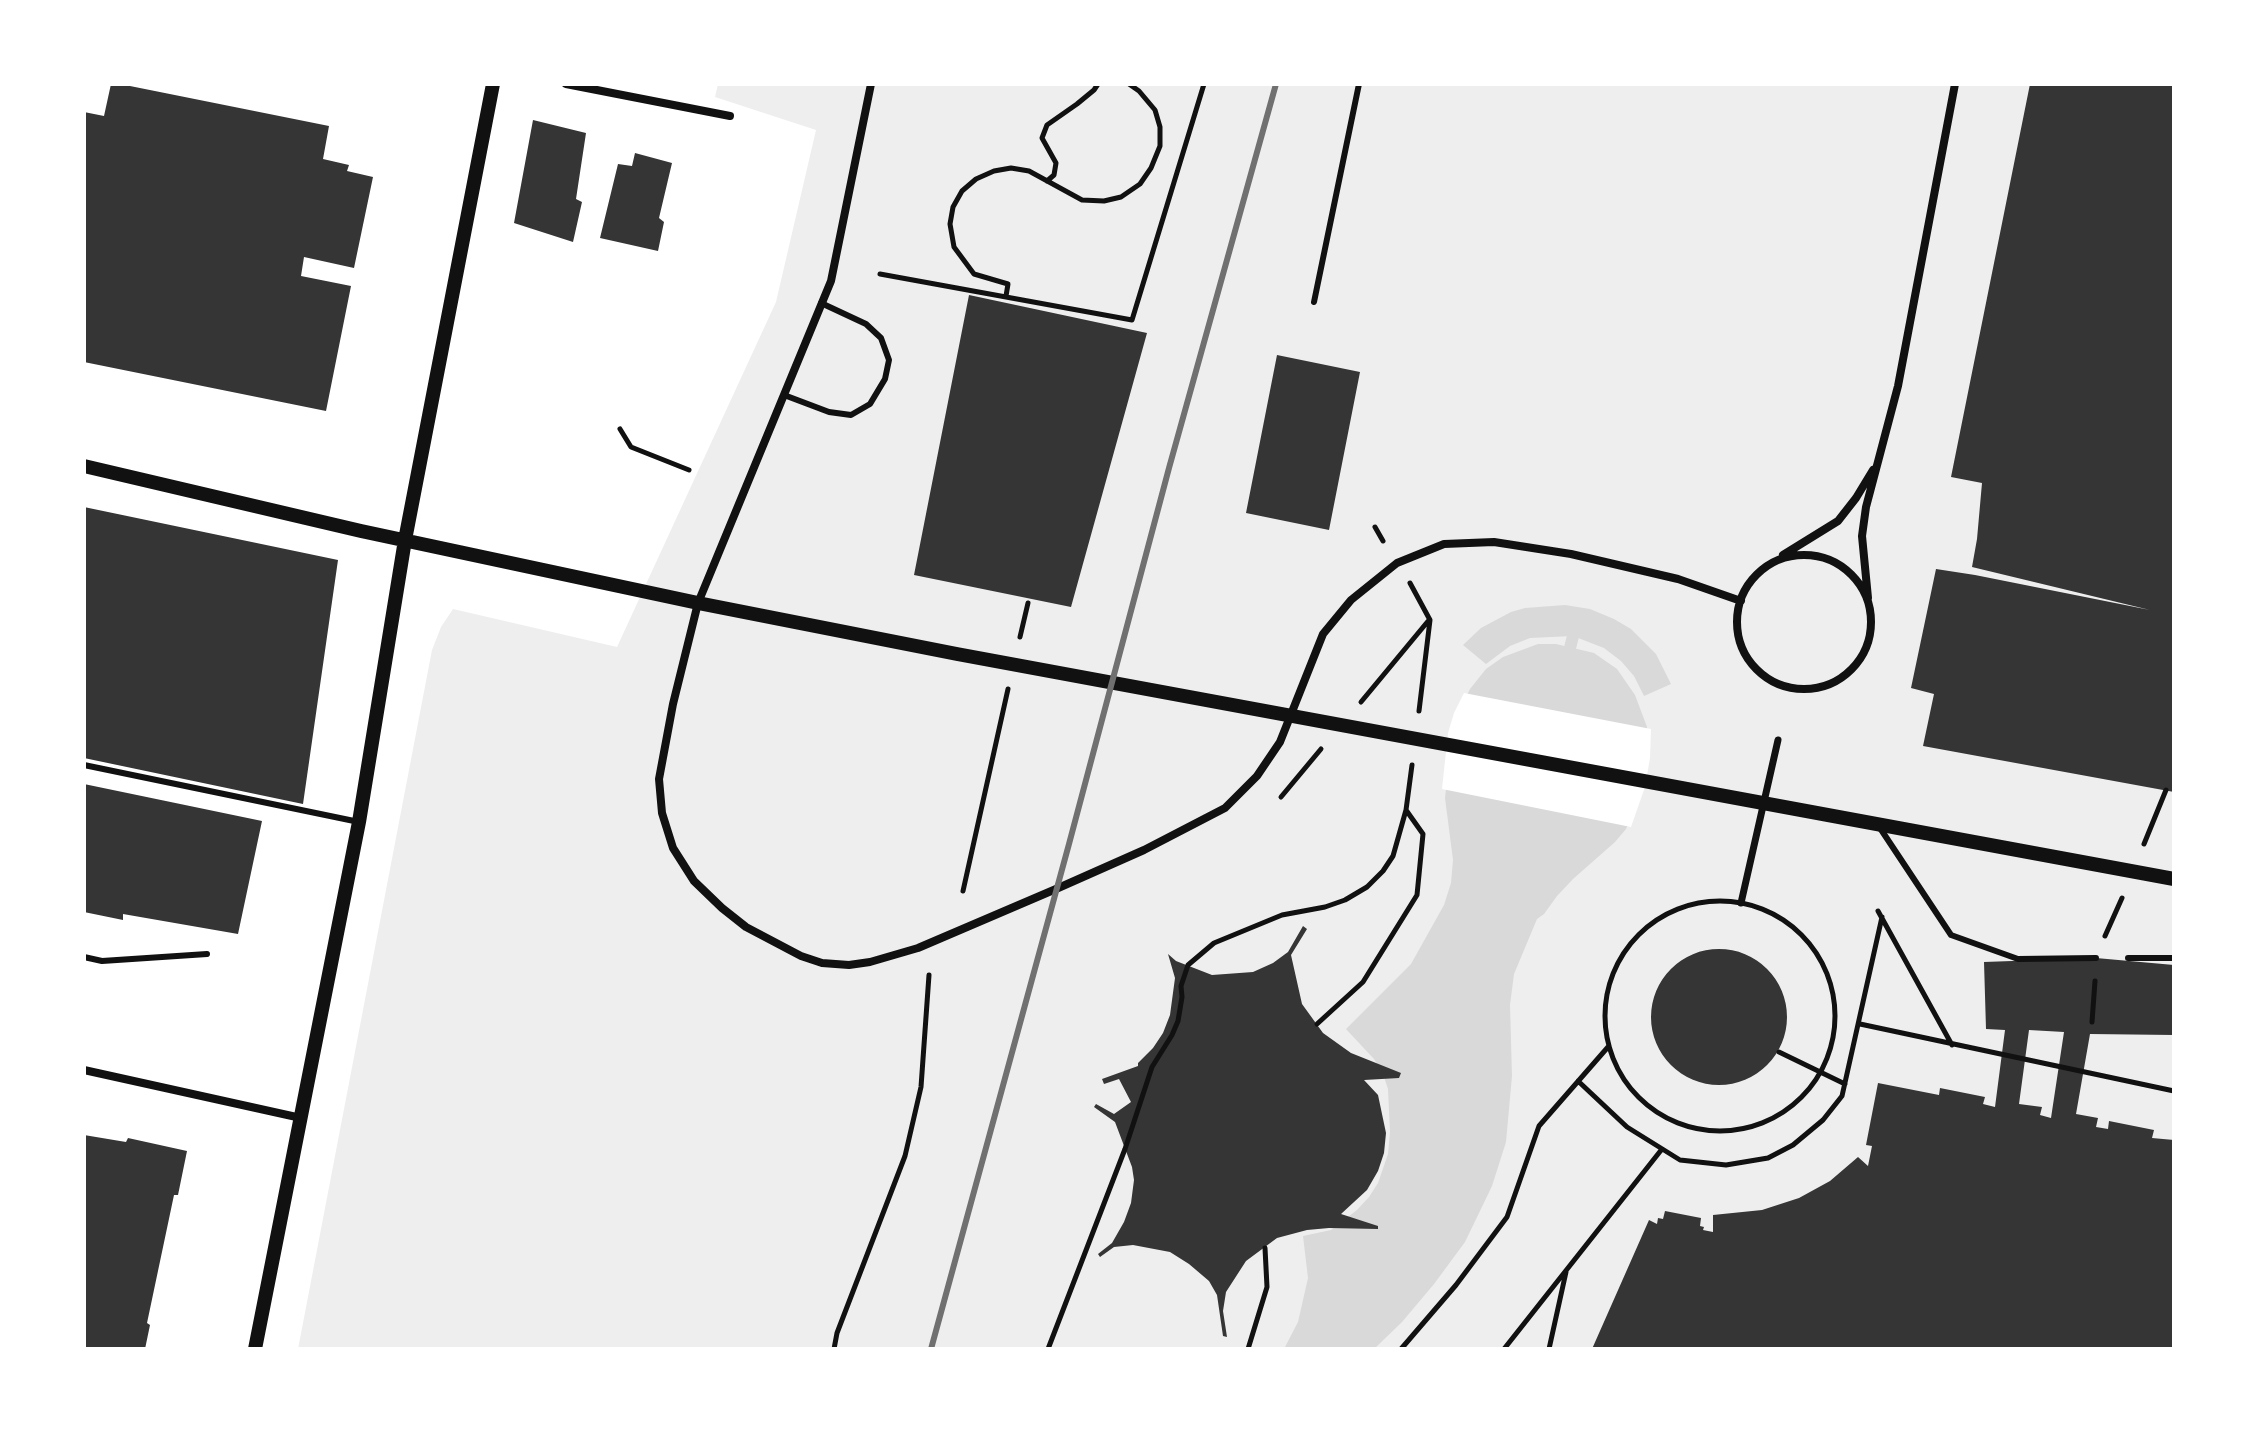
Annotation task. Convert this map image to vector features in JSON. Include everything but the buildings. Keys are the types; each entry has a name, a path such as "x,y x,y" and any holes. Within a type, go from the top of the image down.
{"street":[{"path":"255,1349 359,822 405,540 493,84"},
{"path":"566,84 730,116"},
{"path":"871,84 831,281 698,603 675,692 659,779 662,813 673,848 694,881 746,927 801,956 822,963 849,965 870,962 918,948 1144,850 1225,808 1257,776 1280,742 1323,634 1351,600 1397,563 1444,544 1494,542 1571,554 1678,579 1741,601"},
{"path":"1877,462 1838,521 1756,574 1743,592 1737,614 1738,637 1746,658 1761,675 1780,686 1803,690 1825,687 1845,677 1860,661 1870,641 1872,620 1862,536 1866,507 1898,386 1955,84"},
{"path":"84,466 698,603 957,654 2174,879"},
{"path":"1775,561 1796,555 1819,556 1843,567 1856,579 1868,598"},
{"path":"1741,903 1778,740"},
{"path":"84,1070 301,1118"}],"lane":[{"path":"1314,302 1359,84"},
{"path":"784,395 829,412 851,415 870,404 885,379 889,360 881,338 866,324 821,303"},
{"path":"84,765 359,822"},
{"path":"1878,825 1951,935 2018,959 2096,958"},
{"path":"84,957 102,961 207,954"},
{"path":"2128,958 2174,958"}],"path":[{"path":"1047,181 1054,175 1056,163 1042,138 1047,125 1077,104 1098,84"},
{"path":"1006,296 1008,284 974,274 954,247 950,224 953,207 962,191 976,179 1011,168 1029,171 1082,200 1104,201 1121,197 1140,184 1160,146 1160,127 1155,110 1129,84"},
{"path":"880,274 1132,320 1204,84"},
{"path":"620,429 631,447 689,470"},
{"path":"1375,527 1383,541"},
{"path":"1410,582 1430,620 1417,722"},
{"path":"1018,646 1028,603"},
{"path":"963,891 1008,688"},
{"path":"1048,1349 1125,1149 1152,1067 1178,1021 1181,986 1188,965 1214,943 1282,915 1335,904 1367,887 1393,856 1406,810 1414,752"},
{"path":"2143,846 2166,790"},
{"path":"1317,1024 1363,982 1417,895 1423,834 1406,810"},
{"path":"2092,1022 2096,958 2126,888"},
{"path":"1712,901 1741,903 1769,911 1794,928 1814,950 1827,975 1835,1008 1832,1042 1820,1073 1799,1100 1772,1119 1739,1130 1706,1130 1673,1121 1644,1103 1622,1077 1608,1047 1604,1018 1607,989 1618,962 1634,938 1657,919 1684,906 1712,901"},
{"path":"1578,1081 1627,1127 1680,1160 1726,1165 1768,1158 1793,1145 1823,1120 1842,1096 1860,1024 1880,914 1952,1045"},
{"path":"834,1349 837,1333 905,1156 921,1087 929,975"},
{"path":"1860,1024 2174,1091"},
{"path":"1401,1349 1456,1285 1507,1217 1539,1126 1608,1047"},
{"path":"1779,1052 1845,1084"},
{"path":"1504,1349 1662,1149"},
{"path":"1248,1349 1267,1287 1265,1248"},
{"path":"1549,1349 1566,1271"}],"shaded area":[{"path":"718,84 2174,84 2174,1349 298,1349 432,650 441,627 453,609 617,647 776,302 816,130 715,97"},
{"path":"1565,605 1590,609 1631,629 1656,654 1671,684 1644,696 1634,676 1621,661 1604,648 1573,636 1530,638 1510,646 1486,664 1463,645 1481,628 1511,612"},
{"path":"1538,644 1556,644 1594,653 1617,669 1635,695 1647,727 1639,797 1626,829 1573,879 1537,919 1514,974 1510,1005 1512,1076 1506,1142 1492,1186 1465,1242 1402,1322 1374,1349 1284,1349 1298,1322 1308,1278 1303,1236 1331,1230 1357,1210 1378,1183 1388,1154 1388,1089 1383,1074 1374,1059 1346,1029 1411,964 1444,905 1451,883 1453,860 1445,798 1452,734 1458,714 1470,689 1486,669 1503,657"}],"pier":[{"path":"1464,693 1651,729 1645,787 1631,827 1442,789 1448,733"}],"waterway":[{"path":"1567,660 1573,636"}],"railway":[{"path":"931,1349 1276,84"}]}
